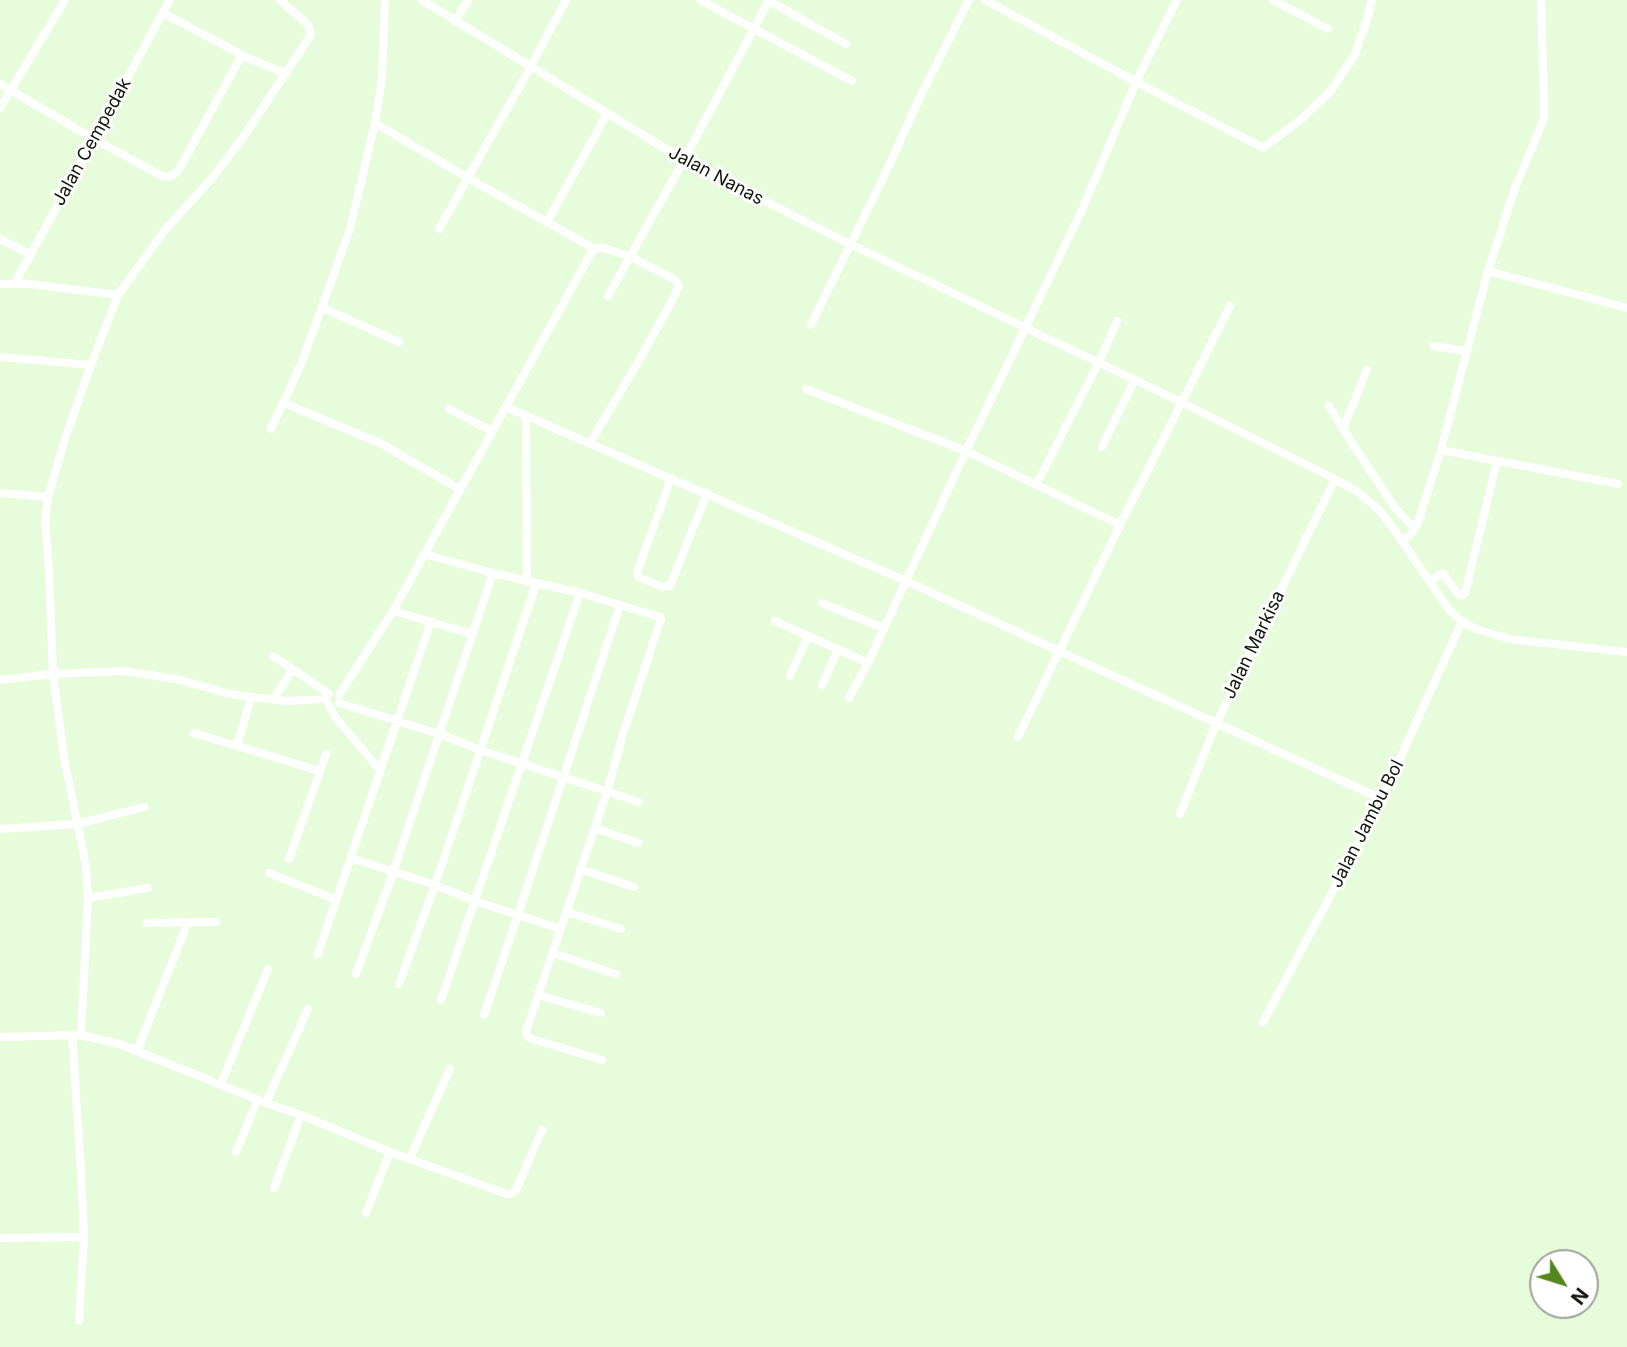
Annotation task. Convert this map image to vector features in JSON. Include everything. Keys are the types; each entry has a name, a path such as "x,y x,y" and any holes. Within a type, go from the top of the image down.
{"street":[{"path":"0,108 65,0"},
{"name":"Jalan Cempedak","path":"15,283 170,0"},
{"path":"79,1321 84,1237 76,1035 88,898 86,866 64,758 52,674 45,521 48,497 66,436 118,295 165,230 213,177 244,136 311,35 308,25 280,0"},
{"path":"271,429 302,362 350,229 375,123 382,78 385,0"},
{"name":"Jalan Nanas","path":"422,0 684,160 850,244 1135,379 1335,478 1358,492 1388,521 1409,535"},
{"path":"456,22 468,0"},
{"path":"439,229 566,0"},
{"path":"700,0 852,81"},
{"path":"608,296 769,0 846,44"},
{"path":"810,324 969,0"},
{"path":"985,0 1263,148 1300,120 1331,91 1355,54 1372,0"},
{"path":"849,698 1082,210 1136,82 1177,0"},
{"path":"1273,0 1328,29"},
{"path":"1409,535 1441,450 1488,271 1515,188 1544,119 1541,0"},
{"path":"163,13 242,55 286,74"},
{"path":"0,84 164,177 178,171 242,55"},
{"path":"547,222 607,114"},
{"path":"375,123 595,249 604,248 631,257 674,279 679,285 641,357 590,443"},
{"path":"0,239 30,254"},
{"path":"380,769 335,717 332,699 393,611 595,249"},
{"path":"1488,271 1627,308"},
{"path":"0,284 15,283 118,295"},
{"path":"1018,737 1119,525 1230,306"},
{"path":"323,307 399,342"},
{"path":"1035,485 1099,362 1117,321"},
{"path":"1434,346 1466,351"},
{"path":"0,357 91,365"},
{"path":"1343,429 1367,370"},
{"path":"1102,447 1135,379"},
{"path":"806,389 966,451 1119,525"},
{"path":"284,403 382,444 459,489"},
{"path":"1329,406 1395,508 1429,581 1450,611 1462,621 1489,634 1509,639 1627,652"},
{"path":"506,407 906,581 1382,799"},
{"path":"449,409 492,431"},
{"path":"399,984 480,750 531,583 526,415"},
{"path":"1441,450 1618,484"},
{"path":"1429,581 1443,573 1458,594 1465,593 1497,461"},
{"path":"671,478 636,573 638,577 663,587 673,582 707,493"},
{"name":"Jalan Markisa","path":"1180,814 1216,724 1335,478"},
{"path":"0,493 48,497"},
{"path":"424,554 531,583 580,593 660,617 607,792 526,1031 527,1036 532,1039 602,1060"},
{"path":"356,974 393,873 493,573"},
{"path":"441,1000 580,593"},
{"path":"822,603 883,628"},
{"path":"484,1015 620,605"},
{"path":"393,611 472,634"},
{"path":"318,954 431,621"},
{"path":"775,621 868,663"},
{"name":"Jalan Jambu Bol","path":"1262,1022 1382,799 1462,621"},
{"path":"790,676 808,636"},
{"path":"822,685 838,649"},
{"path":"273,656 332,699 639,802"},
{"path":"274,699 292,670"},
{"path":"0,680 52,674 124,671 181,680 251,697 332,699"},
{"path":"237,746 251,697"},
{"path":"194,733 320,771"},
{"path":"289,859 326,754"},
{"path":"0,829 77,824 144,807"},
{"path":"595,828 638,843"},
{"path":"351,858 561,929"},
{"path":"580,869 634,887"},
{"path":"269,873 337,900"},
{"path":"88,898 148,888"},
{"path":"567,912 621,929"},
{"path":"138,1051 188,922"},
{"path":"147,923 216,922"},
{"path":"553,953 616,974"},
{"path":"221,1084 268,969"},
{"path":"538,995 601,1013"},
{"path":"267,1103 307,1009"},
{"path":"0,1037 76,1035 119,1044 390,1152 507,1194 516,1190 542,1130"},
{"path":"410,1158 450,1069"},
{"path":"236,1152 258,1099"},
{"path":"274,1188 300,1115"},
{"path":"366,1213 390,1152"},
{"path":"0,1238 84,1237"}]}
